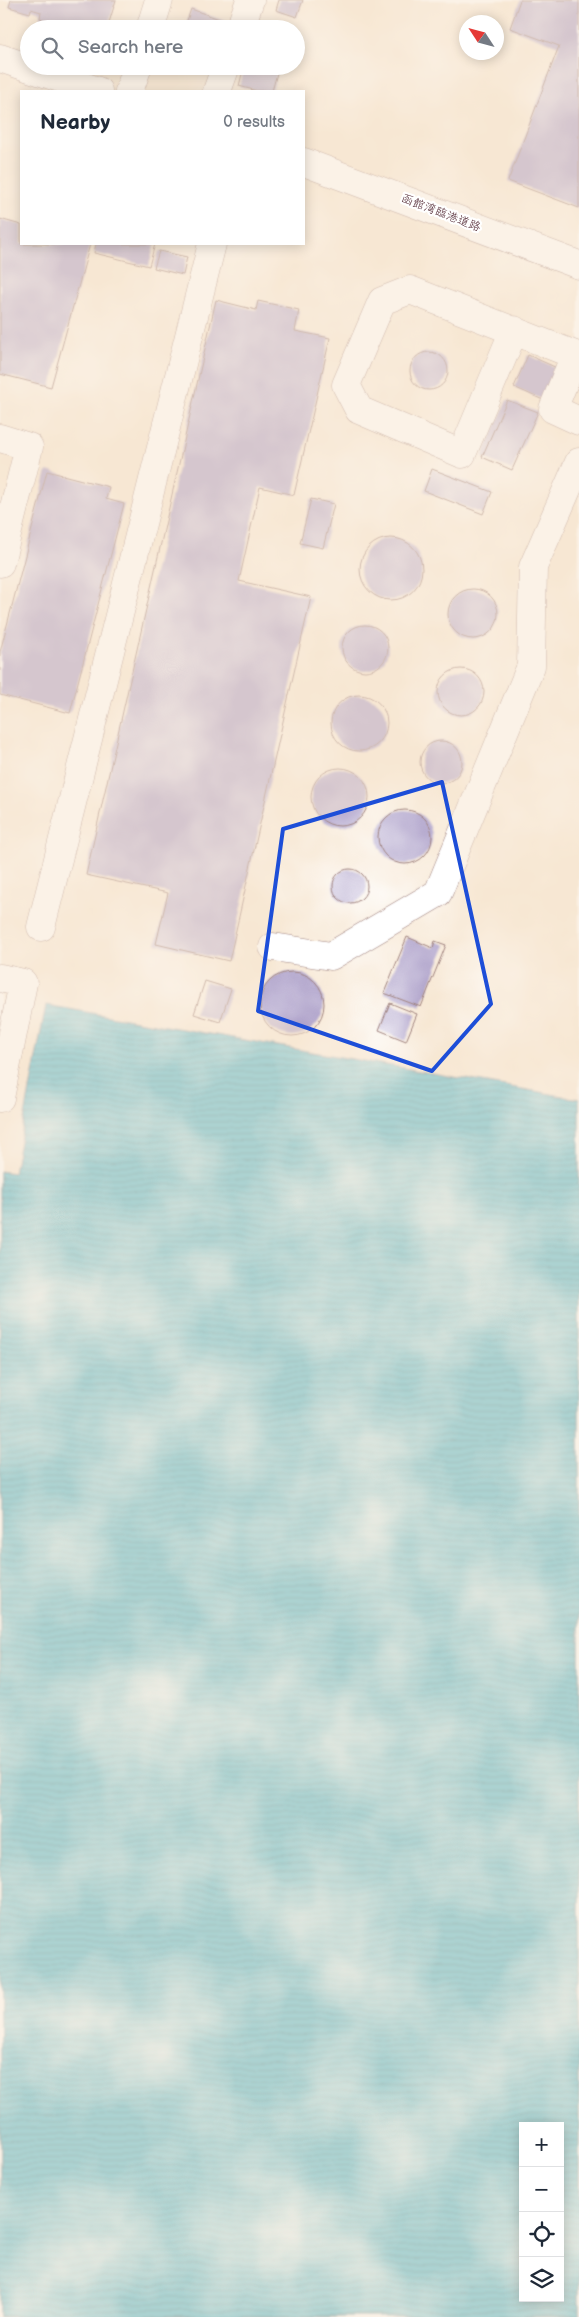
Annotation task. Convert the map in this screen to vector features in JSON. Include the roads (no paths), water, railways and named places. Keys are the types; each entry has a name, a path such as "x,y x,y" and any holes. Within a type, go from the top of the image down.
{"street":[{"path":"153,20 159,0"},
{"path":"243,20 250,0"},
{"path":"0,58 20,65"},
{"path":"50,75 95,90"},
{"path":"129,90 135,75"},
{"path":"217,90 223,75"},
{"name":"函館湾臨港道路","path":"305,162 579,265"},
{"path":"41,927 212,245"},
{"path":"514,330 462,454 359,410 346,385 382,301 410,290 514,330 575,355 553,409 579,421"},
{"path":"0,438 29,447 0,564"},
{"path":"273,947 331,956 438,893 530,666 533,566 579,462"},
{"path":"0,978 23,984 0,1098"}],"water":[{"path":"46,1005 579,1099 579,2317 0,2317 0,1171 14,1173"}]}
